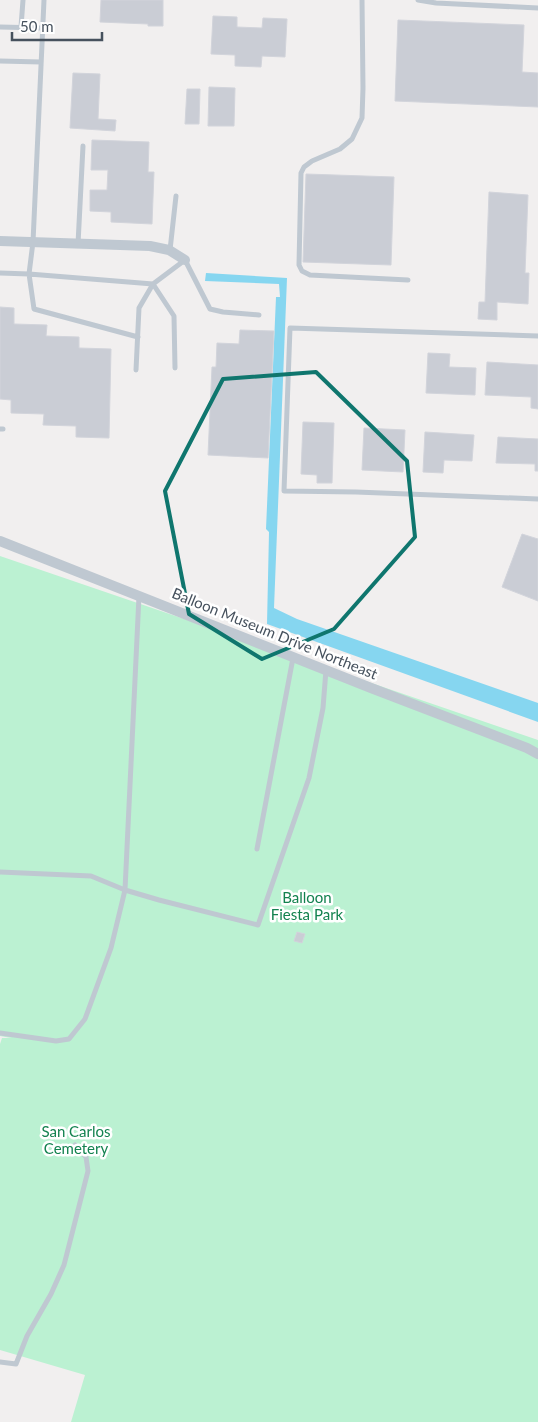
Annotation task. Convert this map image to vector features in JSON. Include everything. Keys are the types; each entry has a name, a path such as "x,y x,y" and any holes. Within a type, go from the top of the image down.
{"street":[{"path":"0,241 150,246 170,250 184,260"},
{"name":"Balloon Museum Drive Northeast","path":"0,541 527,748 538,754"}],"lane":[{"path":"22,28 23,0"},
{"path":"44,0 33,242 29,274 34,309 138,336"},
{"path":"362,0 362,118 352,139 340,149 312,161 304,167 302,173 299,266 302,272 310,275 408,280"},
{"path":"418,0 436,3 538,8"},
{"path":"0,27 42,28"},
{"path":"0,61 41,62"},
{"path":"78,244 83,146"},
{"path":"170,250 176,196"},
{"path":"136,370 139,308 153,284 184,260 210,309 259,315"},
{"path":"0,273 153,284"},
{"path":"153,284 174,316 175,368"},
{"path":"538,336 290,328 284,491 538,499"},
{"path":"0,1033 56,1041 69,1039 85,1019 111,948 125,890 139,596"},
{"path":"257,849 294,657"},
{"path":"0,872 91,876 125,890 159,900 258,924 309,778 323,708 326,670"},
{"path":"0,1362 16,1364 27,1336 51,1294 64,1265 88,1171 86,1157 75,1145"}],"highlighted area":[{"path":"316,372 407,461 415,537 334,629 262,659 189,614 165,491 223,379"}],"green space":[{"name":"Balloon Fiesta Park","path":"0,556 538,740 538,1422 71,1422 85,1375 0,1350 0,1044 2,1038 11,1038 0,1036"}],"water":[{"path":"206,273 287,278 274,608 297,619 538,703 538,722 267,624 269,532 266,529 276,297 280,297 279,284 205,281"}],"building":[{"path":"101,0 163,0 163,26 100,22"},
{"path":"213,16 237,17 237,27 262,28 263,18 287,19 285,57 262,56 261,67 235,66 235,55 211,54"},
{"path":"398,20 524,25 522,72 538,73 538,107 395,101"},
{"path":"73,73 100,74 98,119 116,120 115,131 70,128"},
{"path":"209,87 235,88 234,126 208,126"},
{"path":"187,89 200,89 199,124 185,124"},
{"path":"92,140 149,142 148,172 154,172 152,224 111,222 111,212 90,211 90,190 107,190 108,170 91,170"},
{"path":"306,174 394,177 391,265 303,262"},
{"path":"489,192 528,195 525,273 529,273 528,304 497,302 497,320 478,319 479,302 485,302"},
{"path":"0,307 14,308 14,324 47,325 46,336 79,337 79,348 111,349 109,438 76,437 76,426 43,425 44,414 11,413 11,400 0,399"},
{"path":"240,330 274,331 268,458 208,455 212,367 216,367 217,343 239,344"},
{"path":"428,353 450,354 449,367 476,368 475,395 426,393"},
{"path":"487,362 538,365 538,409 531,408 531,397 485,395"},
{"path":"303,422 334,423 332,483 317,483 317,475 301,474"},
{"path":"364,428 405,430 403,472 362,470"},
{"path":"425,432 474,435 472,461 444,460 443,473 423,472"},
{"path":"498,437 538,439 538,471 535,471 535,464 496,463"},
{"path":"522,534 538,539 538,601 502,587"},
{"path":"297,932 305,934 302,943 294,941"}],"park label":[{"name":"San Carlos Cemetery","path":"76,1140"}]}
